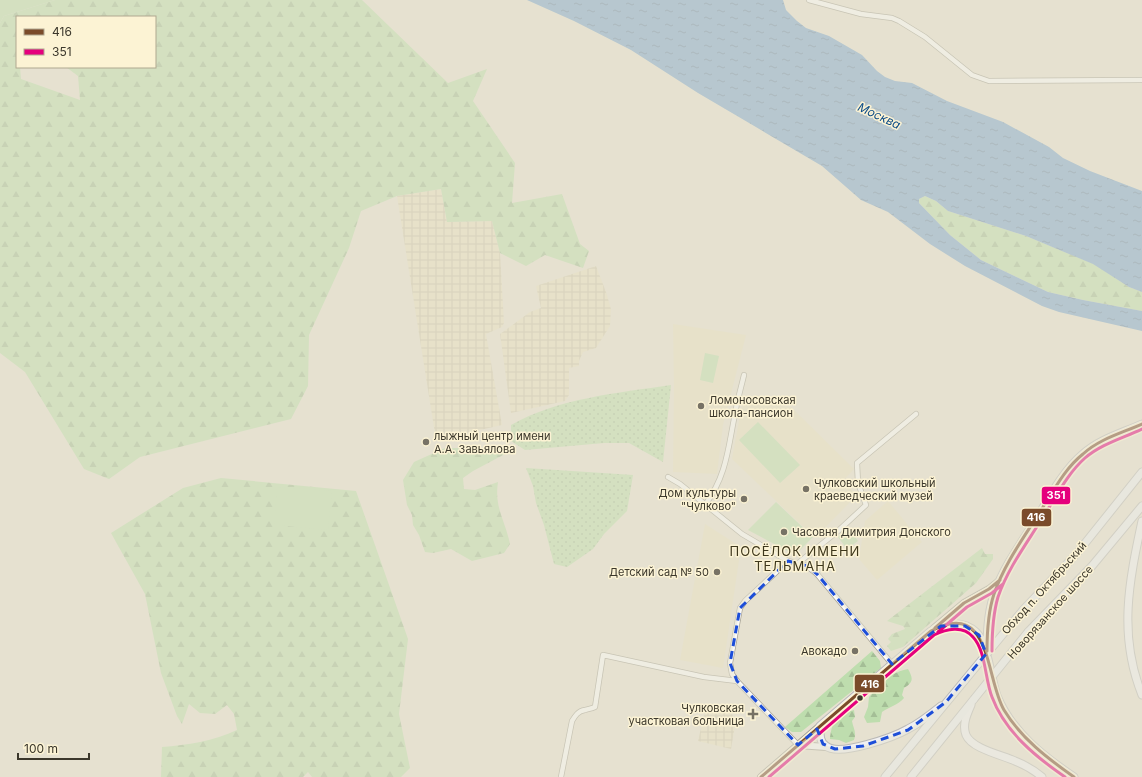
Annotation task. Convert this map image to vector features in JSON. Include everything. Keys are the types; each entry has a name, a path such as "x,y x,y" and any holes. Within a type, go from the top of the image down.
{"highway":[{"name":"Обход п. Октябрьский","path":"885,777 1022,610 1078,552 1142,472"},
{"name":"Новорязанское шоссе","path":"911,777 1028,632 1092,566 1142,506"}],"main road":[{"path":"988,663 987,639 989,614 995,592 1010,561 1044,506 1071,466 1082,454 1103,441 1142,424"},
{"path":"1142,521 1127,605 1131,659 1142,695"},
{"path":"760,777 964,603 989,589 1000,580"},
{"path":"931,631 941,626 951,624 965,626 976,632 981,639 997,696 1013,723 1034,746 1051,761 1074,777"},
{"path":"974,699 965,721 964,729 970,741 980,747 1027,767 1042,777"},
{"path":"798,745 846,749 878,742 908,730 927,718 946,702"},
{"path":"820,726 820,737 826,747"}],"street":[{"path":"810,0 861,14 892,18 899,21 925,37 972,75 989,81 1142,80"},
{"path":"705,505 715,491 727,458 744,375"},
{"path":"797,564 838,531 866,505 858,483 857,464 916,414"},
{"path":"668,477 680,484 742,534 788,561 807,566 816,574 892,664"},
{"path":"788,561 745,601 740,608 730,663 732,674 737,681 798,745"},
{"path":"561,777 572,721 577,714 595,707 603,655 704,677 737,681"}],"highlighted area":[{"path":"788,561 807,566 817,574 892,664 941,626 965,626 979,635 986,654 946,702 908,730 863,746 835,749 823,744 817,729 798,745 737,681 730,663 740,608"}],"shaded area":[{"path":"441,189 447,222 492,221 500,253 504,323 502,327 486,334 502,425 436,440 397,196"},
{"path":"596,266 611,309 610,326 596,348 583,352 579,361 579,366 569,368 569,395 565,401 511,413 500,334 530,312 541,308 536,286"},
{"name":"Ломоносовская школа-пансион","path":"673,324 746,335 723,425 717,474 673,472"},
{"path":"743,399 791,407 854,469 843,481 857,495 815,538 732,459"},
{"path":"888,501 922,542 877,580 859,559 865,521"},
{"name":"Детский сад № 50","path":"705,524 741,547 723,668 680,660"},
{"path":"711,706 727,708 736,720 731,749 698,741 704,715"}],"green space":[{"path":"0,0 55,0 4,16 0,23"},
{"path":"55,0 362,0 448,83 487,69 473,101 515,163 512,203 562,194 580,244 589,251 583,268 545,255 526,266 500,253 492,221 447,222 441,189 397,196 361,211 349,248 309,335 308,386 291,419 140,457 109,479 84,469 25,372 0,353 0,23 4,16"},
{"path":"925,196 936,201 948,211 1026,236 1094,264 1129,287 1142,292 1142,311 1048,292 981,260 950,235 919,203 919,199"},
{"path":"705,353 719,356 713,383 700,380"},
{"path":"671,385 663,462 629,443 604,443 525,450 511,441 511,425 549,408 610,394"},
{"path":"758,422 800,465 780,483 739,440"},
{"path":"503,446 506,448 505,454 463,478 464,489 475,490 498,482 497,499 510,544 504,553 472,561 451,549 433,553 425,552 419,535 413,525 412,515 407,505 403,480 414,462 445,448 466,448 475,453 494,447"},
{"path":"526,468 633,475 627,511 604,534 593,549 567,567 554,564 544,525 536,503 533,486"},
{"path":"221,478 356,491 408,639 399,714 410,768 401,777 312,777 308,772 303,777 161,777 162,747 200,742 237,730 234,714 227,705 215,714 200,713 189,704 182,724 177,716 161,673 145,594 111,533 183,488"},
{"path":"277,487 332,491 328,530 274,525"},
{"path":"776,502 813,537 795,555 748,530"},
{"path":"849,529 858,541 847,549 838,537"},
{"path":"982,548 985,554 993,554 993,559 976,583 903,647 891,651 887,646 891,642 888,639 892,634 905,629 903,626 887,621"},
{"path":"872,651 880,661 881,668 801,732 792,732 785,727"},
{"path":"908,669 912,680 910,684 904,688 902,695 904,698 882,712 880,722 867,723 864,717 868,707 869,697 883,681 896,673"},
{"path":"854,710 855,717 852,721 855,732 854,740 846,743 839,740 830,739 834,722 841,720 846,713"}],"water":[{"name":"Москва","path":"527,0 783,0 786,10 806,28 829,36 862,55 885,77 895,81 912,83 947,101 1003,122 1049,147 1063,158 1090,171 1142,191 1142,292 1129,287 1093,264 1026,236 948,211 936,201 925,196 919,199 919,203 950,235 981,260 1048,292 1142,311 1142,331 1059,312 1042,306 965,266 930,244 888,212 861,200 822,166 698,93 631,50 574,21"}],"transit line":[{"name":"416","path":"987,651 989,615 998,583 1014,553 1058,483 1076,460 1096,444 1142,424"},
{"name":"351","path":"992,651 995,610 1002,586 1018,556 1067,478 1091,453 1105,445 1142,429"},
{"name":"416","path":"935,628 964,603 989,589 1000,580"},
{"name":"351","path":"938,632 967,607 992,593 1003,584"},
{"name":"416","path":"761,777 931,631 951,624 965,625 976,633 989,662 998,696 1004,710 1018,730 1044,755 1074,777"},
{"name":"351","path":"769,777 934,635 954,629 969,633 977,643 983,658 992,697 998,710 1013,732 1022,743 1065,777"}],"place":[{"name":"Ломоносовская школа-пансион","path":"701,406"},
{"name":"лыжный центр имени А.А. Завьялова","path":"426,442"},
{"name":"Чулковский школьный краеведческий музей","path":"806,489"},
{"name":"Дом культуры \"Чулково\"","path":"744,499"},
{"name":"Часовня Димитрия Донского","path":"784,532"},
{"name":"Детский сад № 50","path":"717,572"},
{"name":"Авокадо","path":"855,651"},
{"name":"Чулковская участковая больница","path":"753,714"}],"district":[{"name":"ПОСЁЛОК ИМЕНИ ТЕЛЬМАНА","path":"795,558"}]}
